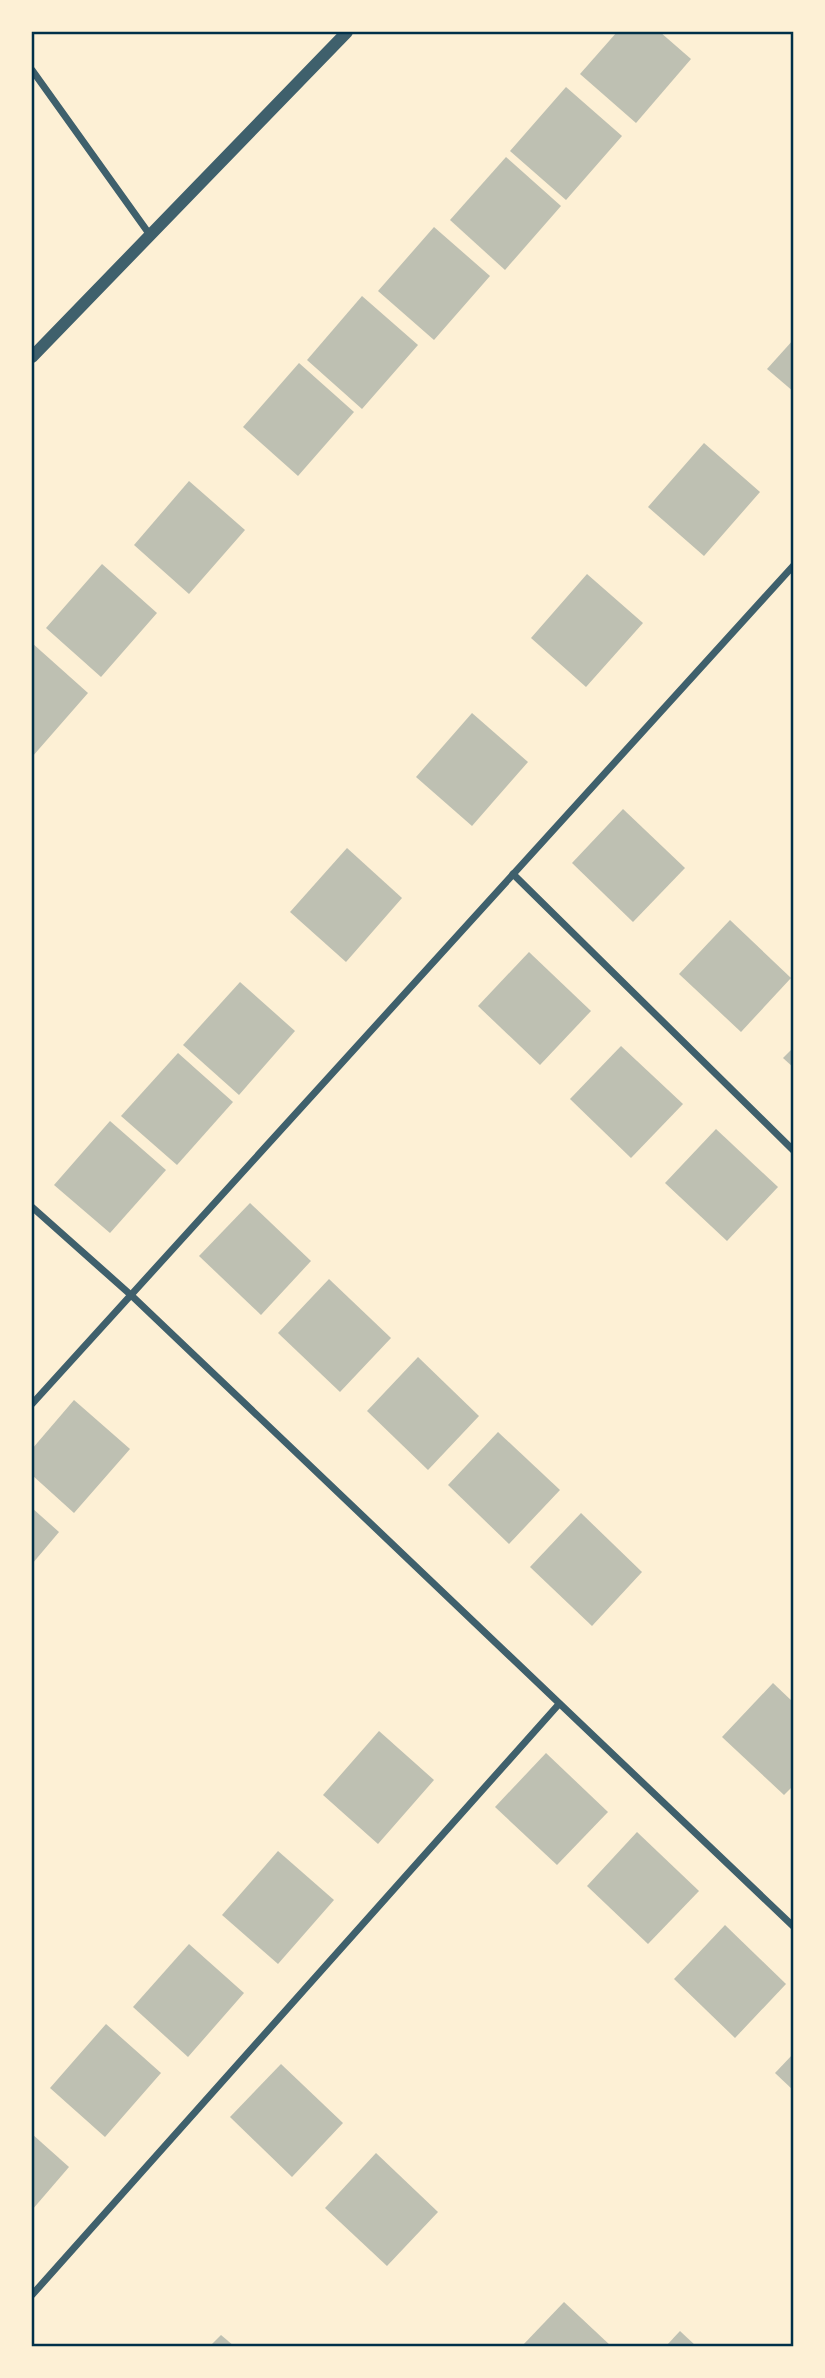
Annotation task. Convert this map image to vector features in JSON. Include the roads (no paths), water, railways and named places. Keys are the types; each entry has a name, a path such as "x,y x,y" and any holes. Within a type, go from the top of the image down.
{"street":[{"path":"32,357 348,32"},
{"path":"32,71 150,235"},
{"path":"32,1404 793,565"},
{"path":"513,874 793,1151"},
{"path":"32,1207 132,1296 793,1927"},
{"path":"32,2295 559,1704"}]}
